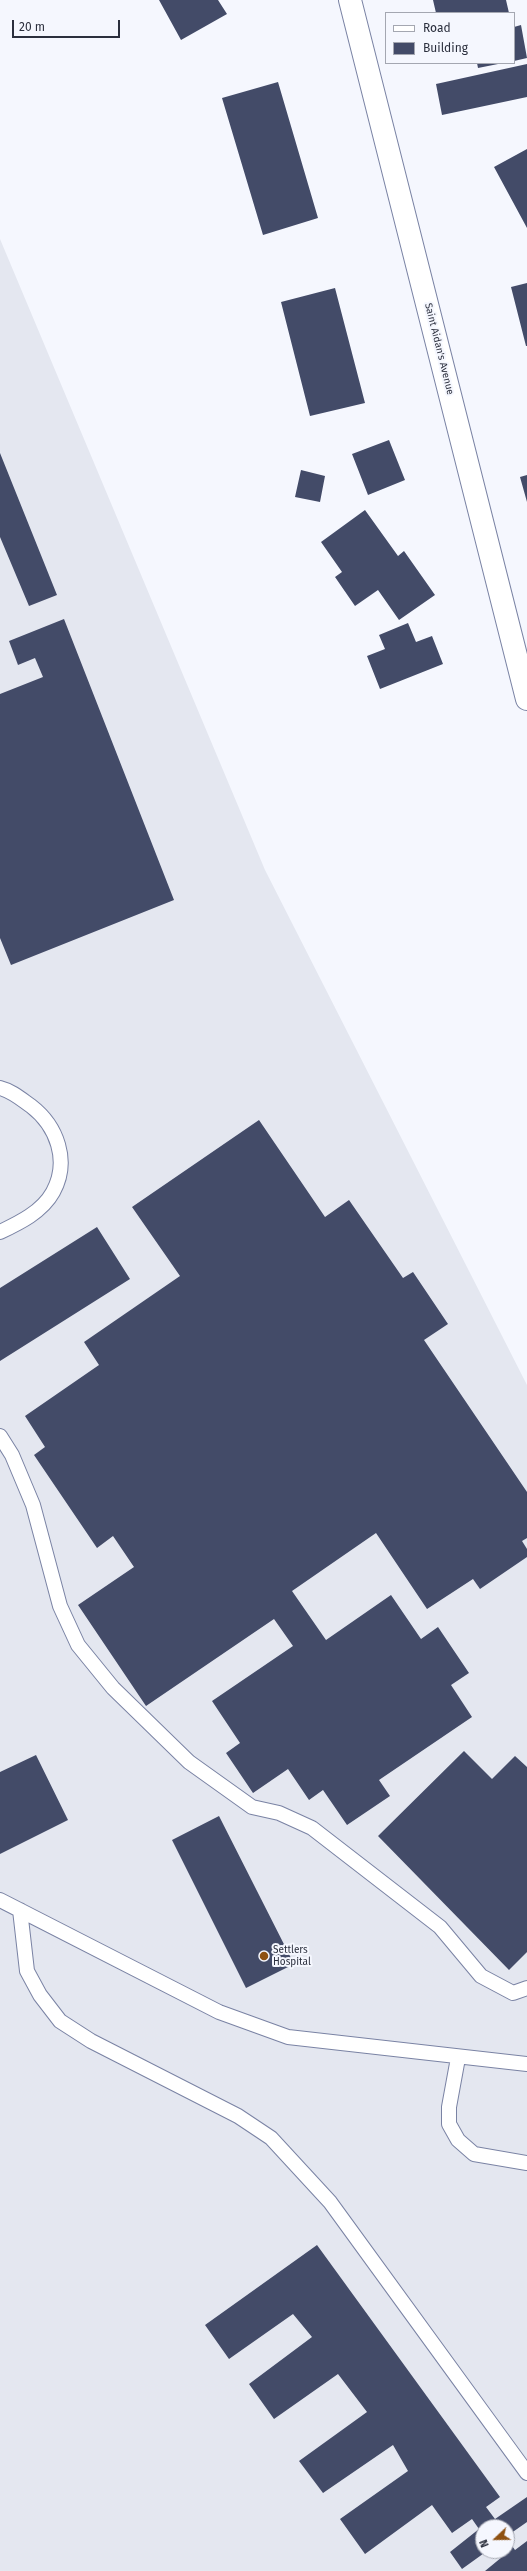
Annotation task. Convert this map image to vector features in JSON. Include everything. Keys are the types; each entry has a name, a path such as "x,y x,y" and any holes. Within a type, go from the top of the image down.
{"street":[{"name":"Saint Aidan's Avenue","path":"350,0 527,699"}],"lane":[{"path":"0,1088 9,1090 45,1117 55,1132 60,1151 61,1173 53,1193 40,1208 20,1223 0,1232"},
{"path":"0,1436 12,1455 33,1505 60,1606 78,1644 113,1688 190,1762 252,1807 279,1813 312,1828 440,1927 481,1976 513,1993 527,1988"},
{"path":"0,1900 218,2012 288,2037 458,2058 527,2064"},
{"path":"20,1910 27,1971 40,1995 60,2020 91,2041 238,2116 271,2138 330,2202 527,2473"},
{"path":"458,2058 449,2107 449,2124 458,2140 474,2154 527,2163"}],"shaded area":[{"name":"Settlers Hospital","path":"0,239 265,870 527,1385 527,2571 0,2571"}],"building":[{"path":"159,0 218,0 227,14 181,40"},
{"path":"433,0 506,0 509,12 436,12"},
{"path":"521,25 527,58 515,61 515,27"},
{"path":"477,64 498,64 478,68"},
{"path":"527,64 527,97 442,115 436,84"},
{"path":"278,82 318,218 263,235 222,98"},
{"path":"527,149 527,228 494,167"},
{"path":"527,283 527,346 526,346 511,287"},
{"path":"335,288 365,403 310,416 281,302"},
{"path":"389,440 405,480 368,495 352,454"},
{"path":"0,453 57,595 29,606 0,537"},
{"path":"301,470 325,476 320,502 295,497"},
{"path":"527,475 527,502 520,477"},
{"path":"365,510 398,556 404,551 435,595 399,620 378,590 355,606 335,577 342,572 321,542"},
{"path":"64,619 174,900 11,965 0,938 0,694 43,677 35,658 18,665 9,641"},
{"path":"408,623 416,642 432,636 443,664 380,689 367,656 385,649 379,635"},
{"path":"259,1120 325,1217 349,1200 403,1278 413,1272 448,1324 424,1340 527,1492 527,1538 522,1541 527,1549 527,1557 480,1589 473,1579 427,1609 376,1533 292,1591 326,1640 391,1595 421,1639 438,1627 469,1673 451,1685 472,1717 379,1780 390,1796 347,1825 323,1790 309,1800 288,1769 253,1793 226,1753 240,1743 212,1701 293,1646 274,1619 146,1706 78,1605 134,1567 113,1536 97,1548 34,1455 45,1447 25,1416 99,1365 84,1342 180,1276 132,1207"},
{"path":"97,1227 130,1279 0,1361 0,1288"},
{"path":"464,1751 492,1779 515,1756 527,1767 527,1952 509,1970 378,1836"},
{"path":"36,1755 68,1820 0,1854 0,1772"},
{"path":"219,1816 294,1964 246,1988 172,1840"},
{"path":"317,2245 500,2497 486,2507 495,2519 475,2519 475,2523 472,2519 452,2533 432,2505 365,2554 340,2519 408,2471 393,2445 323,2493 299,2461 367,2412 338,2374 274,2419 249,2384 312,2337 293,2314 229,2359 205,2325"},
{"path":"527,2497 527,2522 515,2530 515,2519 495,2519"},
{"path":"475,2532 476,2559 462,2569 450,2552"},
{"path":"527,2541 527,2571 485,2571 500,2559 515,2559 515,2550"}],"place":[{"name":"Settlers Hospital","path":"264,1956"}]}
